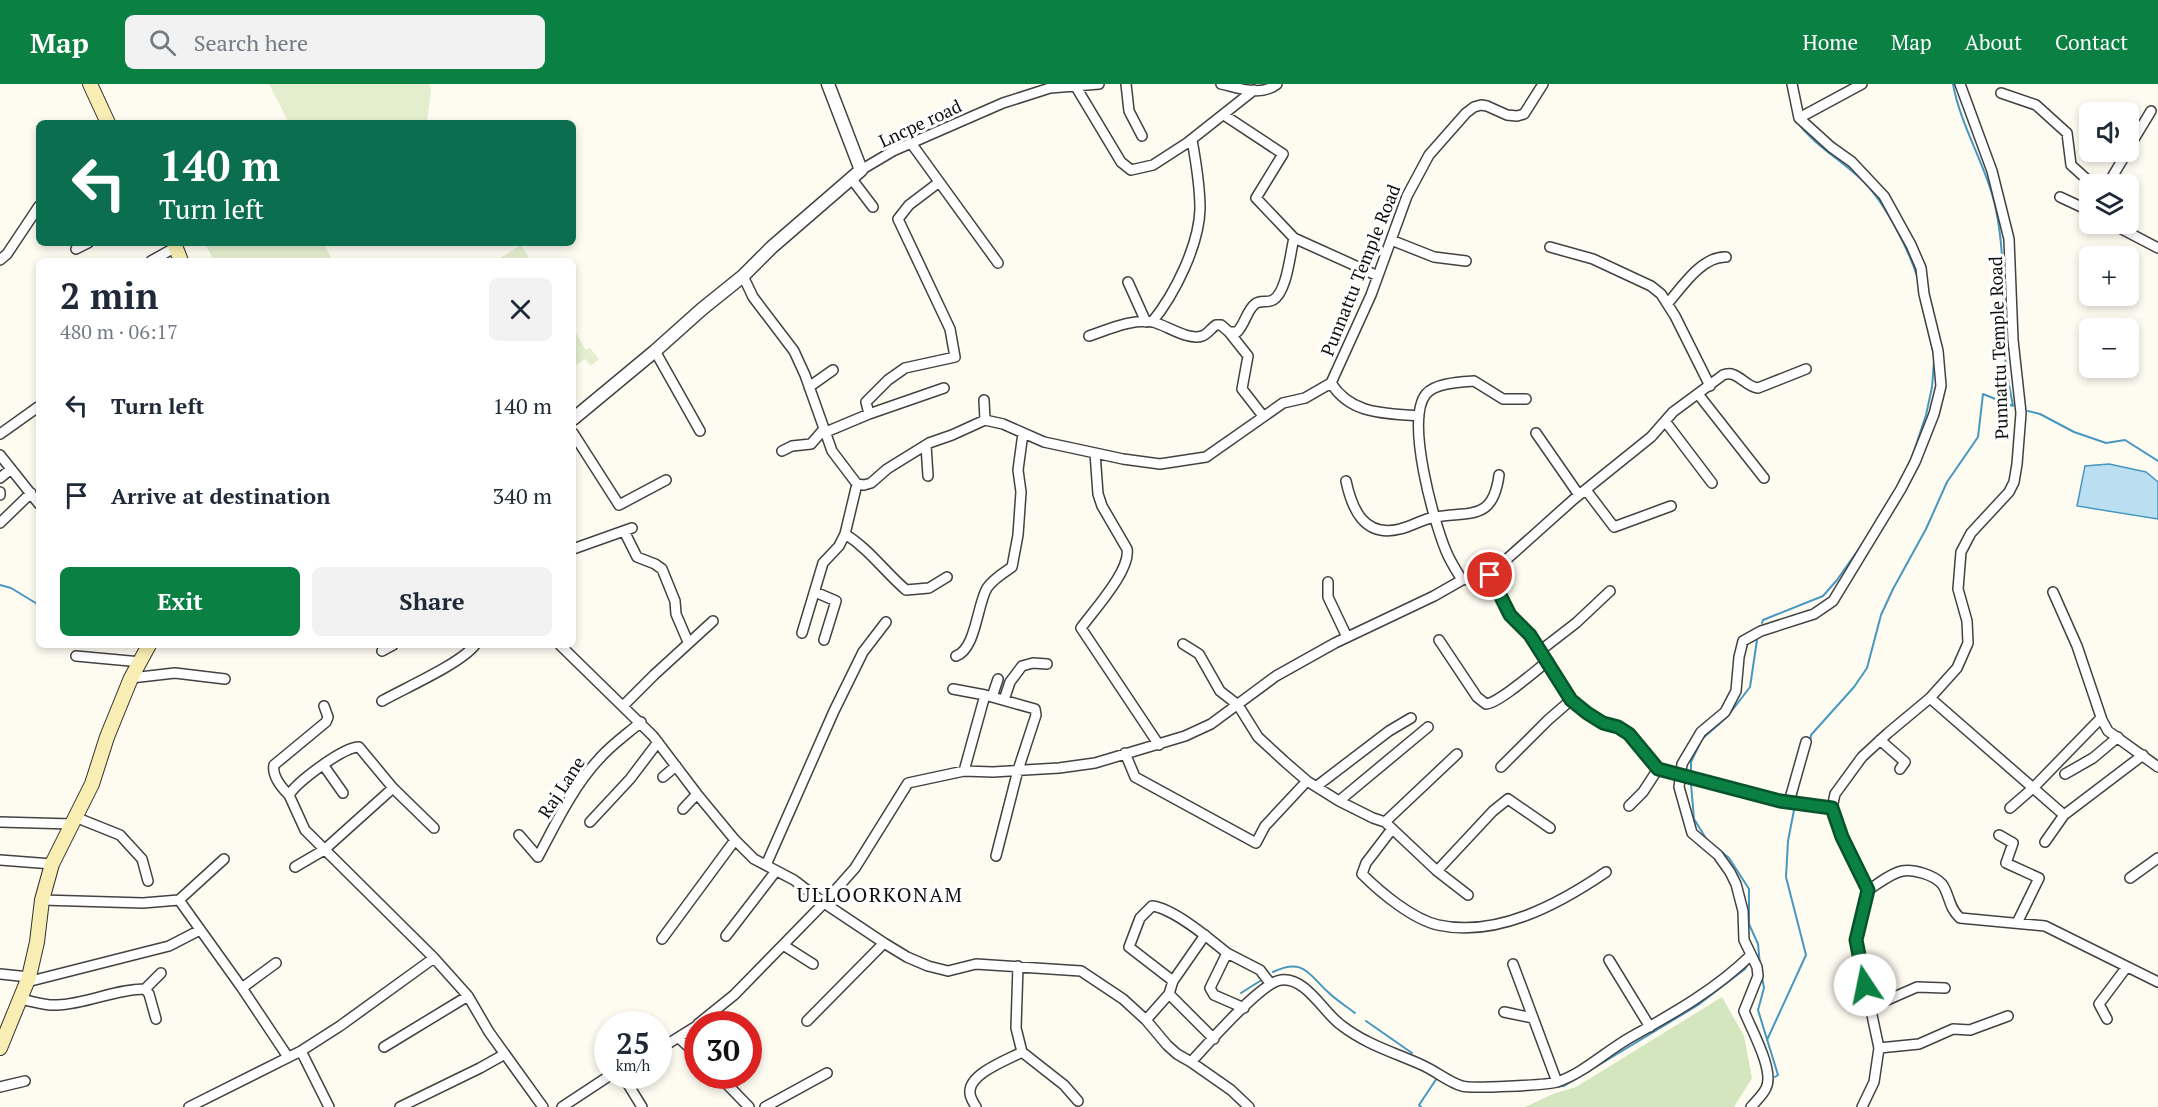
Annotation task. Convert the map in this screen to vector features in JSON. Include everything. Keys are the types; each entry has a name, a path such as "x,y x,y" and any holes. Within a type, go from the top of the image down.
{"main road":[{"path":"90,84 107,120"},
{"path":"0,1045 28,980 37,942 42,900 52,864 92,784 107,737 131,678 148,648"}],"street":[{"path":"828,84 856,174 873,207"},
{"name":"Lncpe road","path":"856,174 911,143 1003,103 1050,88 1099,84"},
{"path":"1126,84 1129,111 1142,136"},
{"path":"1221,84 1262,91 1277,84"},
{"name":"Punnattu Temple Road","path":"985,420 992,420 1044,442 1160,464 1206,457 1283,403 1305,398 1331,383 1378,276 1407,196 1429,155 1474,107 1488,106 1507,115 1524,114 1543,84"},
{"path":"1751,1107 1767,1088 1768,1080 1768,1069 1744,1011 1758,976 1757,966 1744,940 1743,911 1736,884 1718,855 1692,833 1679,787 1682,764 1701,732 1725,712 1736,691 1743,640 1761,631 1814,614 1833,601 1915,462 1934,414 1941,386 1938,351 1924,294 1921,268 1894,212 1884,196 1852,162 1831,147 1799,118 1792,84"},
{"path":"1799,118 1862,84"},
{"name":"Punnattu Temple Road","path":"1832,808 1835,794 1862,757 1930,698 1957,668 1968,643 1967,621 1959,589 1961,552 1971,533 2008,492 2014,482 2021,412 2013,339 2009,239 1992,171 1960,84"},
{"path":"1076,87 1120,162 1131,170 1154,165 1192,140 1254,90"},
{"path":"2001,93 2036,105 2067,134 2071,165 2081,174"},
{"path":"2139,131 2151,111"},
{"path":"1224,116 1283,154 1256,198 1294,238 1378,276"},
{"path":"1149,322 1171,295 1193,244 1200,209 1192,140"},
{"path":"911,143 998,263"},
{"path":"576,417 743,276 772,247 856,174"},
{"path":"869,414 866,402 897,373 905,368 955,357 950,329 898,219 909,205 938,183"},
{"path":"2060,198 2079,206"},
{"path":"0,260 7,254 36,210"},
{"path":"2131,234 2158,248"},
{"path":"1229,332 1238,332 1254,304 1270,302 1277,297 1283,287 1294,238"},
{"path":"1391,240 1434,257 1466,261"},
{"path":"76,249 82,246"},
{"path":"156,258 174,246"},
{"path":"1550,247 1593,259 1652,286 1668,303 1710,386"},
{"path":"1668,303 1702,267 1719,257 1726,257"},
{"path":"743,276 753,297 794,351 832,451 857,484 871,483 887,469 926,445 985,420 984,400"},
{"path":"1128,282 1149,322"},
{"path":"1089,336 1122,326 1149,322 1198,337 1204,336 1216,325 1221,325 1248,356 1242,389 1263,416"},
{"path":"655,351 700,431"},
{"path":"715,1011 734,995 855,868 908,783 964,771 1018,770 1095,763 1185,736 1211,724 1238,705 1255,689 1276,676 1347,637 1434,596 1462,580 1490,575 1582,493 1651,437 1673,412 1728,373 1758,388 1806,369"},
{"path":"809,387 833,370"},
{"path":"1462,580 1447,554 1427,494 1419,416 1422,400 1427,392 1436,387 1468,381 1479,384 1503,399 1526,399"},
{"path":"1331,383 1338,393 1362,409 1419,416"},
{"path":"782,451 792,446 811,444 825,431 944,388"},
{"path":"1698,394 1764,478"},
{"path":"0,434 36,408"},
{"path":"1665,421 1712,483"},
{"path":"956,656 961,654 970,641 986,590 1001,574 1012,567 1018,535 1021,492 1018,470 1023,433"},
{"path":"1536,433 1582,493 1614,526 1671,506"},
{"path":"576,437 619,505 666,480"},
{"path":"926,445 928,476"},
{"path":"1095,453 1098,494 1102,506 1128,549 1128,555 1114,583 1081,628 1159,745"},
{"path":"0,455 36,499 0,523"},
{"path":"0,478 11,470"},
{"path":"1346,481 1351,503 1366,524 1380,529 1398,530 1434,517 1468,515 1485,508 1497,492 1499,475"},
{"path":"802,633 823,563 836,551 845,534 857,484"},
{"path":"576,548 628,530 637,557 662,569 675,601 676,614 688,642"},
{"path":"845,534 867,550 888,575 906,590 929,588 947,577"},
{"path":"1490,575 1510,615 1541,650 1571,700 1603,723 1618,727 1629,734 1658,769 1789,802 1832,808 1842,837 1868,890 1856,940 1879,1048 1874,1082 1862,1107"},
{"path":"1328,582 1328,597 1347,637"},
{"path":"1541,650 1576,623 1610,591"},
{"path":"815,592 836,602 824,640"},
{"path":"2053,592 2077,646 2101,718 2108,731 2158,767"},
{"path":"624,705 688,642 713,621"},
{"path":"766,865 834,711 863,652 886,622"},
{"path":"1439,640 1477,697 1486,704 1492,704 1548,662"},
{"path":"1183,644 1199,654 1220,691 1238,705 1258,737 1307,781 1339,801 1385,822 1437,871 1468,895"},
{"path":"382,651 388,648"},
{"path":"382,701 446,667 473,648"},
{"path":"563,648 640,722 735,840 754,859 794,880 884,943 928,966 948,971 976,964 1081,970 1123,999 1146,1020 1167,1045 1231,1090 1249,1107"},
{"path":"76,656 141,662"},
{"path":"1004,700 1010,682 1022,666 1034,663 1047,664"},
{"path":"131,678 175,673 225,679"},
{"path":"964,771 988,696 998,679"},
{"path":"953,689 1004,700 1035,710 1036,715 1018,770 996,856"},
{"path":"1930,698 2064,815"},
{"path":"1502,767 1571,700"},
{"path":"324,706 328,717 326,722 274,765 274,773 289,795 305,830 434,957 468,996 505,1054 543,1107"},
{"path":"1317,786 1389,731 1411,718"},
{"path":"2010,808 2033,788 2101,718"},
{"name":"Raj Lane","path":"519,835 538,857 585,775 600,756 640,722"},
{"path":"1339,801 1428,727"},
{"path":"2065,774 2093,758 2118,737"},
{"path":"1880,740 1905,762 1900,769"},
{"path":"590,822 630,779 658,742"},
{"path":"1789,802 1806,742"},
{"path":"289,795 294,787 340,754 353,747 359,747 393,788 434,828"},
{"path":"1125,753 1135,777 1256,843 1265,826 1307,781"},
{"path":"1385,822 1456,754"},
{"path":"2044,842 2064,815 2143,755"},
{"path":"324,766 343,793"},
{"path":"663,777 676,766"},
{"path":"1629,806 1643,792 1658,769"},
{"path":"296,867 324,850 393,788"},
{"path":"683,808 697,794"},
{"path":"1437,871 1493,811 1508,799 1551,828"},
{"path":"0,822 74,821 120,835 142,859 148,881"},
{"path":"1392,829 1366,863 1362,874 1383,895 1422,918 1437,924 1455,927 1500,924 1511,921 1559,900 1606,872"},
{"path":"1999,835 2013,843 2006,863 2037,875 2039,878 2017,923"},
{"path":"662,939 735,840"},
{"path":"2130,878 2158,858"},
{"path":"0,860 52,864"},
{"path":"42,900 143,903 179,900 224,860"},
{"path":"726,936 776,871"},
{"path":"1868,890 1901,871 1933,877 1943,885 1952,911 1959,918 2045,926 2158,982"},
{"path":"179,900 288,1057"},
{"path":"1173,981 1129,946 1140,918 1152,906 1205,935 1227,953 1260,970 1270,983"},
{"path":"0,974 28,980 169,946 200,930"},
{"path":"1146,1020 1169,994 1173,981 1205,935"},
{"path":"807,1021 884,943"},
{"path":"783,945 813,964"},
{"path":"1227,953 1210,988 1214,995 1244,1008"},
{"path":"1191,1062 1270,983 1282,979 1296,983 1308,991 1340,1024 1374,1046 1422,1065 1464,1087 1557,1082 1588,1066 1616,1045 1690,1004 1751,955"},
{"path":"189,1107 301,1051 340,1026 434,957"},
{"path":"1610,960 1650,1026"},
{"path":"242,988 276,963"},
{"path":"1513,964 1557,1082"},
{"path":"1018,966 1016,1028 1022,1052 1064,1085 1077,1101"},
{"path":"2107,1019 2099,1004 2126,968"},
{"path":"20,999 55,1005 87,1001 135,989 145,989 161,973"},
{"path":"1869,1008 1917,987 1945,988"},
{"path":"145,989 149,994 156,1019"},
{"path":"1169,994 1214,1039"},
{"path":"384,1047 468,996"},
{"path":"1504,1012 1533,1018"},
{"path":"1879,1048 1919,1044 1953,1029 1970,1030 2008,1016"},
{"path":"672,1042 684,1035"},
{"path":"679,1038 684,1043"},
{"path":"301,1051 329,1107"},
{"path":"976,1107 970,1094 972,1083 980,1074 1022,1052"},
{"path":"400,1107 505,1054"},
{"path":"765,1107 827,1073"},
{"path":"0,1087 25,1081"},
{"path":"562,1107 594,1086"},
{"path":"631,1089 642,1107"},
{"path":"732,1089 749,1107"}],"green space":[{"path":"269,84 429,84 431,89 427,120 287,120"},
{"path":"206,246 325,246 331,258 212,258"},
{"path":"522,246 529,258 500,258"},
{"path":"576,334 586,350 590,348 599,359 591,366 585,359 576,365"},
{"path":"1722,997 1744,1036 1752,1078 1734,1107 1525,1107 1553,1094 1576,1087"}],"water":[{"path":"2109,464 2146,472 2158,482 2158,519 2077,506 2085,466"}],"waterway":[{"path":"1810,742 1811,735 1854,687 1867,668 1881,615 1893,589 1926,529 1947,482 1978,437 1983,394 2013,406 2007,375 2002,264 1996,210 1987,178 1962,116 1953,84"},
{"path":"1798,123 1872,191 1896,228 1918,279"},
{"path":"1928,329 1934,356"},
{"path":"1912,457 1926,415 1932,387 1934,361"},
{"path":"2028,411 2040,414 2074,432 2106,443 2125,440 2158,461"},
{"path":"1762,623 1763,620 1823,596 1863,543"},
{"path":"0,585 11,588 36,603"},
{"path":"1691,770 1691,762 1702,739 1727,717 1750,687 1757,640"},
{"path":"1691,784 1694,819 1707,840"},
{"path":"1796,796 1798,785"},
{"path":"1767,1040 1806,955 1786,877 1788,841 1794,810"},
{"path":"1711,843 1729,858 1749,889 1749,924 1758,944 1760,965"},
{"path":"1553,1087 1564,1086 1698,1005 1745,969 1749,963"},
{"path":"1273,972 1292,966 1299,967 1355,1013"},
{"path":"1762,977 1764,988 1758,1010 1778,1075 1775,1077"},
{"path":"1241,993 1260,981"},
{"path":"1366,1021 1412,1053"},
{"path":"1421,1107 1419,1105 1437,1078"},
{"path":"1746,1107 1760,1089"}],"district":[{"name":"ULLOORKONAM","path":"880,894"}],"route":[{"path":"1490,575 1510,615 1530,635 1571,700 1603,723 1618,727 1629,734 1658,769 1780,801 1832,808 1842,837 1852,853 1868,890 1856,940 1865,985"}]}
